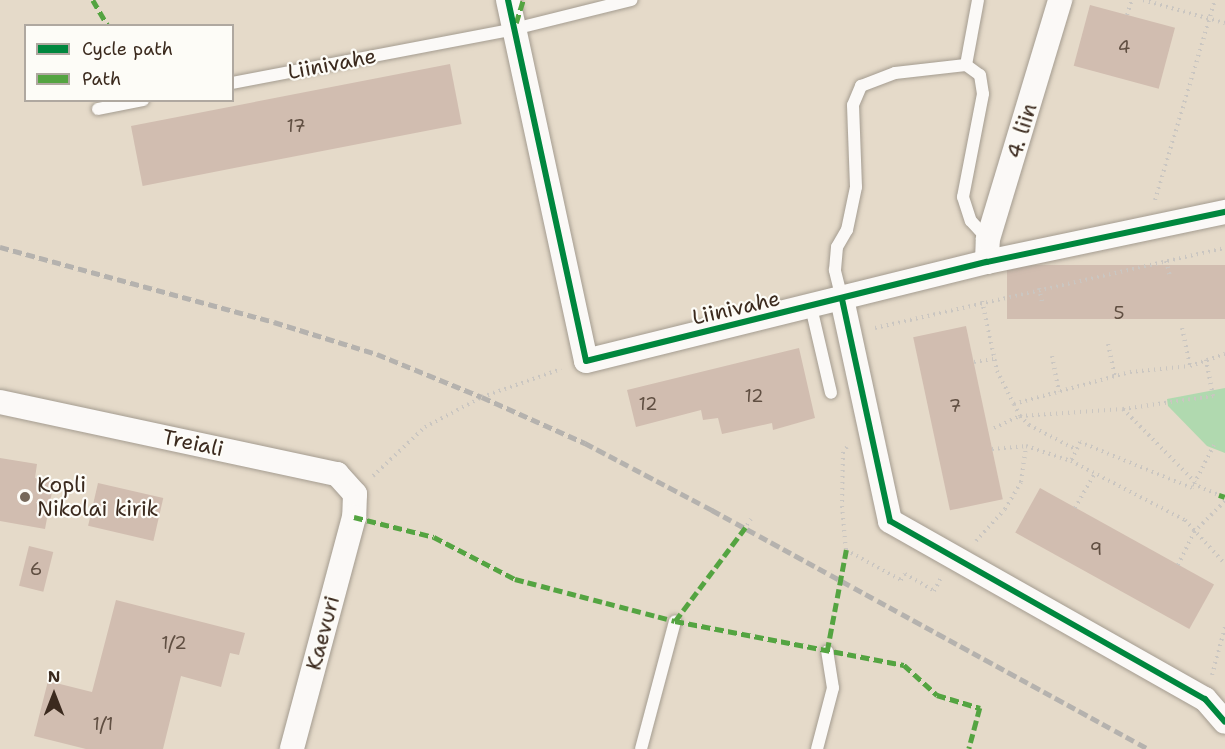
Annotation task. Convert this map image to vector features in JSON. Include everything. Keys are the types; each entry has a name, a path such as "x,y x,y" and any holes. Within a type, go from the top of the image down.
{"street":[{"path":"508,0 586,360"},
{"name":"4. liin","path":"988,250 1060,0"},
{"name":"Liinivahe","path":"586,360 842,299 988,250 1225,212"},
{"path":"842,299 852,334 887,516 961,562 1205,699 1225,722"},
{"name":"Treiali","path":"0,402 337,474 355,494"},
{"name":"Kaevuri","path":"292,749 354,517 355,494"}],"lane":[{"name":"Liinivahe","path":"234,83 514,29 631,0"},
{"path":"966,65 978,0"},
{"path":"842,299 835,270 837,247 847,230 856,187 853,105 861,86 895,73 966,65 980,75 984,94 963,197 971,221 988,250"},
{"path":"98,109 133,102"},
{"path":"811,307 831,393"},
{"path":"641,749 675,621"},
{"path":"816,749 833,688 827,651"}],"path":[{"path":"1127,15 1132,0"},
{"path":"1143,0 1225,23"},
{"path":"1154,204 1215,0"},
{"path":"852,334 982,301 1225,248"},
{"path":"1166,261 1170,276"},
{"path":"1039,288 1042,302"},
{"path":"982,301 994,359 1020,416 1029,425 1076,449"},
{"path":"1182,328 1190,366"},
{"path":"1108,344 1115,376"},
{"path":"1014,404 1115,376 1190,366 1225,354"},
{"path":"1052,356 1059,391"},
{"path":"974,362 994,359"},
{"path":"355,494 425,427 482,397 586,360"},
{"path":"994,428 1020,416 1123,409 1213,396 1206,360"},
{"path":"1123,409 1194,483 1219,495"},
{"path":"1071,460 1080,442 1192,488 1214,445"},
{"path":"848,446 843,452 846,550 901,580 905,574 934,591 942,576 952,582 961,562 984,528 1005,509 1021,482 1026,446"},
{"path":"992,449 1026,446 1071,460 1185,520 1225,564"},
{"path":"1075,508 1095,473"},
{"path":"1178,565 1194,532 1225,501"},
{"path":"747,525 751,519"},
{"path":"1205,699 1225,627"}],"green space":[{"path":"1225,388 1225,453 1207,446 1168,406 1167,399"}],"building":[{"path":"1090,5 1175,28 1159,89 1074,66"},
{"path":"450,64 462,124 143,186 131,126"},
{"path":"1007,265 1225,265 1225,319 1007,319"},
{"path":"966,326 1003,499 950,510 913,337"},
{"path":"799,348 815,418 773,430 772,423 722,434 718,418 703,420 701,410 636,427 627,390"},
{"name":"Kopli Nikolai kirik","path":"0,458 37,464 35,478 54,481 45,529 0,521"},
{"path":"98,483 163,498 153,541 88,526"},
{"path":"1040,488 1214,584 1189,629 1015,533"},
{"path":"29,546 53,552 43,592 19,586"},
{"path":"116,600 245,633 239,655 230,653 221,687 181,676 163,749 86,749 34,736 48,681 92,692"}],"railway":[{"path":"0,247 274,322 377,354 482,397 585,443 712,510 1148,749"}],"marked path":[{"path":"93,0 107,24"},
{"path":"516,23 523,0"},
{"path":"1219,495 1225,497"},
{"path":"354,517 434,537 515,579 675,621 904,665 937,695 980,708 969,749"},
{"path":"675,621 747,525"},
{"path":"827,651 846,550"}],"cycle path":[{"path":"508,0 586,361 987,262 1225,212"},
{"path":"842,299 890,521 1205,699 1225,722"}],"place":[{"name":"Kopli Nikolai kirik","path":"25,497"}]}
